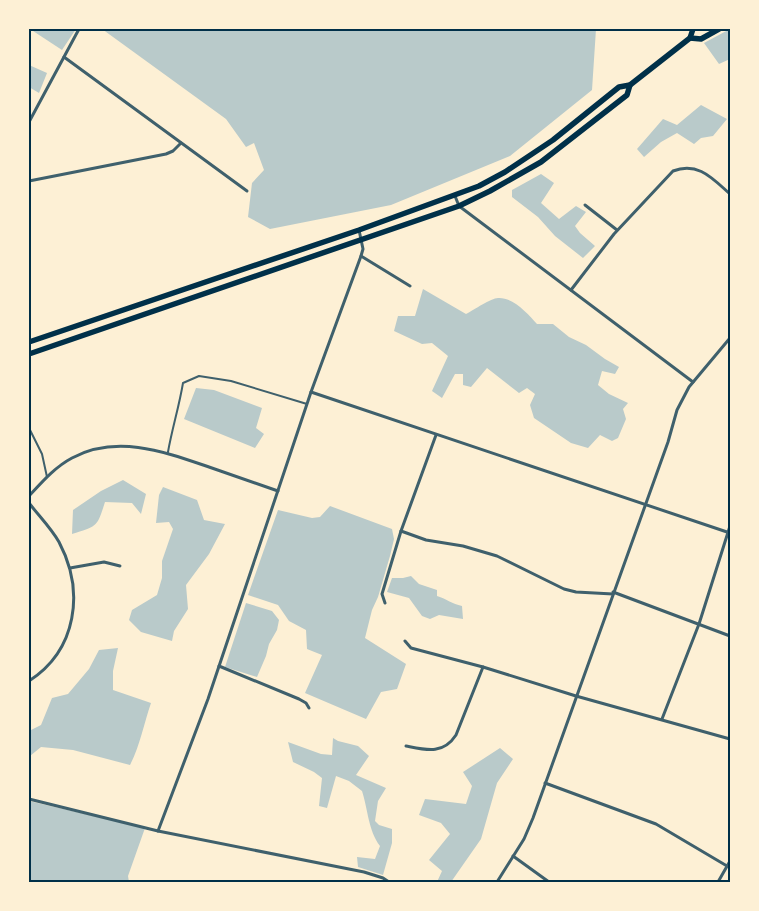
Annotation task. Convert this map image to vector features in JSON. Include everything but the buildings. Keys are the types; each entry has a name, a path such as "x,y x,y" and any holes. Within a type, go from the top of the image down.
{"main road":[{"path":"29,342 359,230 479,186 505,172 553,140 619,87 630,85 690,38 693,29"},
{"path":"690,38 701,39 719,29"},
{"path":"29,354 459,206 541,162 626,95 630,85"},
{"path":"182,290 186,300"}],"street":[{"path":"29,122 79,29"},
{"path":"64,57 247,191"},
{"path":"29,181 166,154 173,151 181,143"},
{"path":"571,290 617,230 673,171 693,168 702,170 730,194"},
{"path":"455,196 459,206 693,382"},
{"path":"585,205 617,230"},
{"path":"158,831 219,666 311,392 361,256 363,249 359,230"},
{"path":"361,256 410,286"},
{"path":"497,882 528,830 668,442 676,410 693,382 730,338"},
{"path":"311,392 729,533"},
{"path":"385,603 382,594 401,531 436,435"},
{"path":"29,496 47,477 73,458 98,449 129,446 168,453 278,491"},
{"path":"29,503 58,540 70,568 73,607 68,636 42,671 29,681"},
{"path":"662,719 699,624 730,526"},
{"path":"401,531 426,540 463,546 496,556 564,589 576,592 613,593 730,636"},
{"path":"70,568 104,562 120,566"},
{"path":"405,641 411,648 730,739"},
{"path":"219,666 299,698 310,708"},
{"path":"406,746 434,751 447,746 452,741 483,667"},
{"path":"545,783 656,824 728,866"},
{"path":"29,799 158,831 364,872 383,878 388,882"},
{"path":"513,856 549,882"},
{"path":"718,882 730,861"}],"lane":[{"path":"168,453 172,425 179,406 184,383 199,376 231,381 307,404"},
{"path":"29,428 42,454 47,477"}],"shaded area":[{"path":"30,29 76,29 62,50"},
{"path":"102,29 596,29 592,90 510,156 391,205 270,229 248,217 252,183 264,170 254,143 246,147 226,119"},
{"path":"730,29 730,59 719,64 704,43"},
{"path":"29,65 47,73 39,93 29,87"},
{"path":"701,105 727,119 713,136 701,138 694,144 677,133 661,142 644,157 637,149 663,119 677,125"},
{"path":"541,174 554,183 541,203 559,219 576,206 586,212 575,226 595,246 583,258 555,236 538,217 512,197 512,190"},
{"path":"423,289 466,314 487,302 504,298 515,303 537,324 553,324 569,337 586,345 619,367 615,374 602,371 598,385 609,394 628,403 623,409 626,419 618,438 612,441 600,435 588,448 571,443 534,418 530,405 535,394 527,388 519,393 487,368 471,387 463,385 463,374 455,374 442,398 432,391 448,356 432,343 422,344 394,331 398,316 415,316"},
{"path":"196,388 214,390 262,408 256,428 264,434 255,448 184,419"},
{"path":"123,480 146,494 141,514 132,503 105,502 98,521 92,527 72,534 73,510 101,491"},
{"path":"163,487 197,500 204,520 225,524 209,554 186,585 188,609 174,631 172,641 141,632 129,620 132,610 157,595 162,578 162,561 173,529 169,522 156,523 159,495"},
{"path":"330,506 392,529 394,539 365,638 406,664 397,689 381,692 366,719 305,693 322,655 307,649 306,630 289,621 278,605 248,595 278,510 312,518 320,517"},
{"path":"411,576 419,584 437,590 437,596 462,606 463,619 439,615 430,619 422,616 409,598 387,592 392,578"},
{"path":"246,603 272,611 279,620 277,630 269,644 257,677 225,667"},
{"path":"118,648 113,671 113,690 151,703 130,765 73,750 41,747 30,756 29,731 41,725 52,698 68,694 89,669 99,650"},
{"path":"333,738 358,746 369,756 356,775 386,788 378,801 375,821 379,825 392,829 392,843 383,875 358,867 357,857 375,859 380,846 373,833 362,791 349,781 336,776 327,808 319,806 322,778 293,762 288,742 321,754 332,755"},
{"path":"500,748 513,759 497,783 481,839 451,882 437,882 442,871 429,860 450,834 441,823 419,815 425,799 466,804 472,786 463,772"},
{"path":"29,801 145,828 128,876 129,882 29,882"}]}
